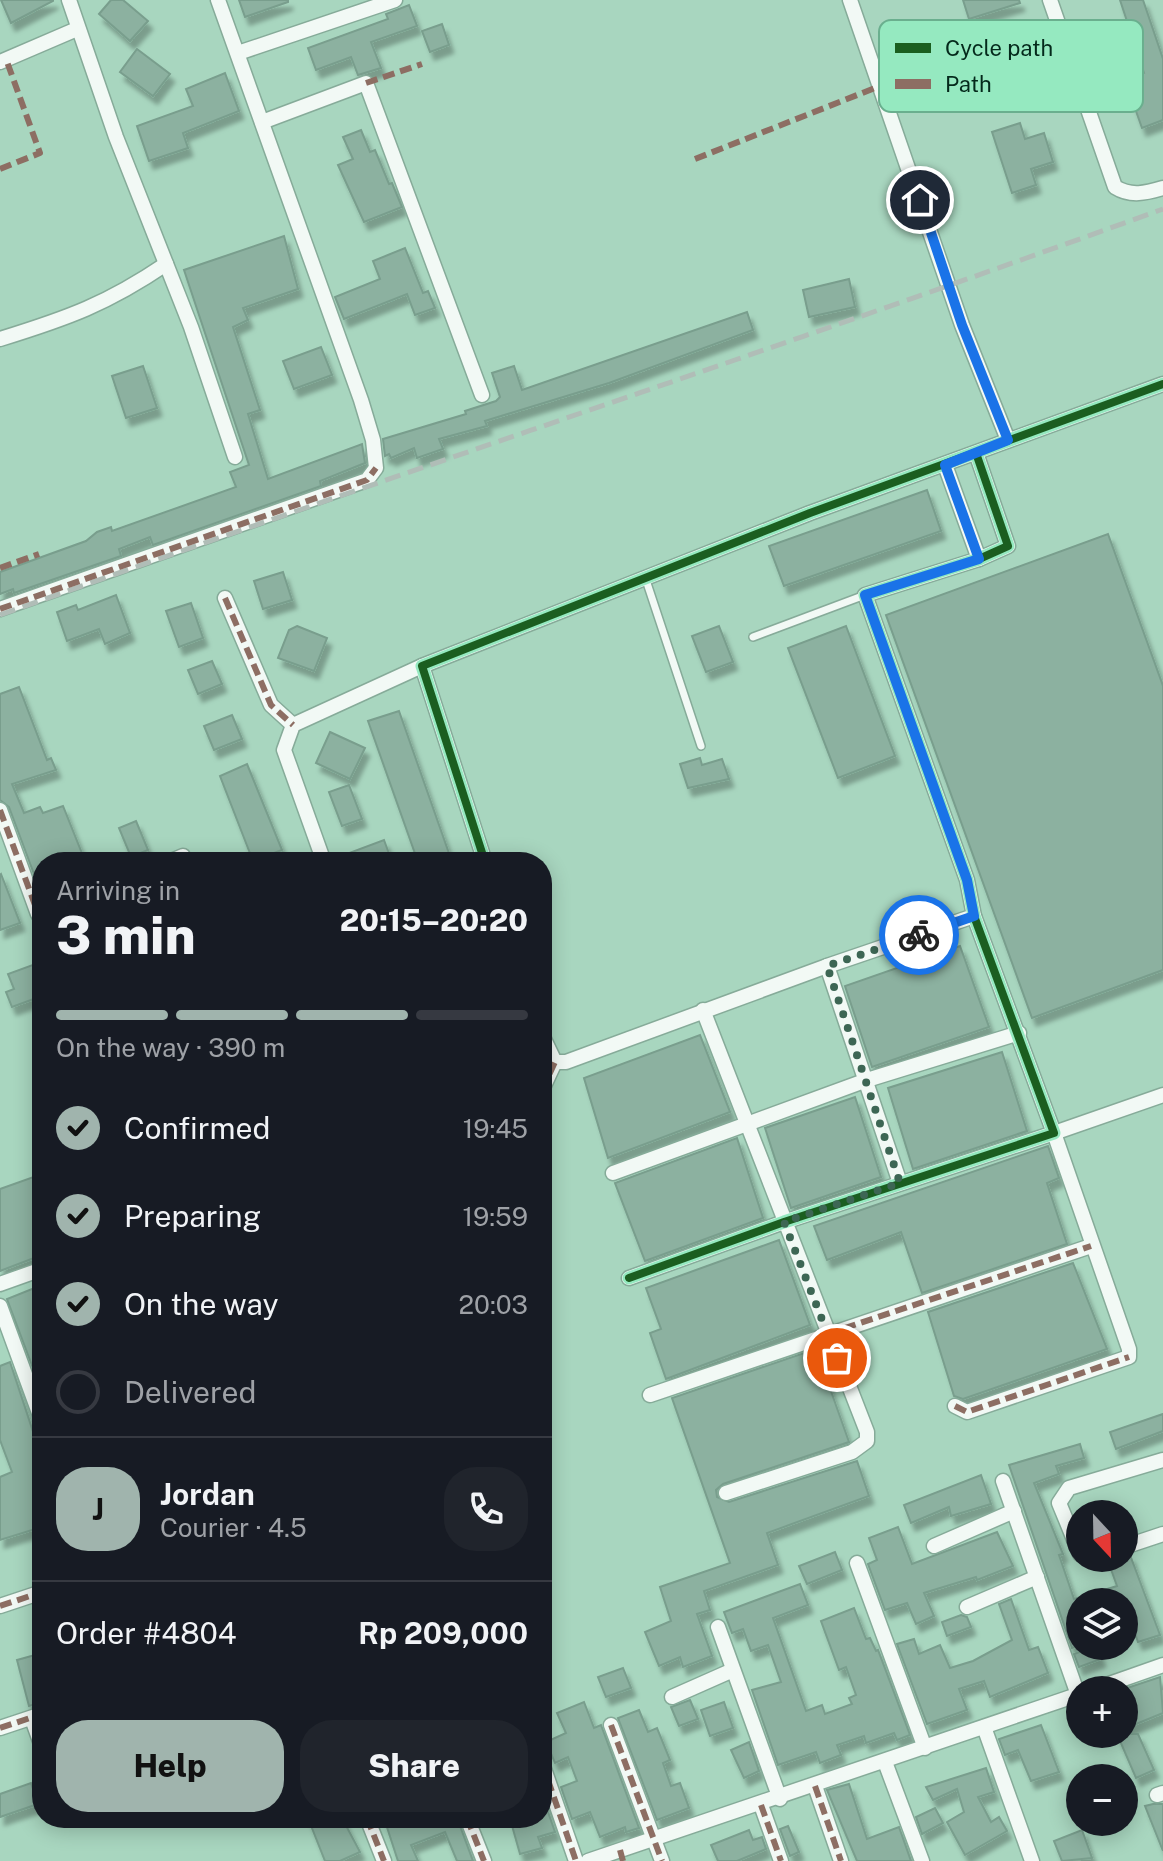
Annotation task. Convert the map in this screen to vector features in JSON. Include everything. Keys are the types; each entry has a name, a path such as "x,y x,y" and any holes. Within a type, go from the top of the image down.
{"street":[{"path":"69,0 235,457"},
{"path":"0,609 367,480 376,468 373,440 361,400 218,0"},
{"path":"238,53 395,0"},
{"path":"850,0 879,84"},
{"path":"1050,0 1057,20"},
{"path":"0,62 77,29"},
{"path":"262,122 366,83 482,395"},
{"path":"889,112 962,325 1008,440"},
{"path":"1089,112 1115,187 1125,193 1145,193 1163,188"},
{"path":"0,339 75,316 115,298 166,264"},
{"path":"320,852 284,750 293,725 422,666 810,513 1163,384"},
{"path":"955,1406 967,1412 1129,1357 1129,1349 1019,1033 974,916 967,880 865,595 979,559 1008,546 976,453"},
{"path":"945,465 979,559"},
{"path":"225,598 271,705 293,725"},
{"path":"422,666 482,852"},
{"path":"0,810 32,899"},
{"path":"555,1062 566,1062 703,1010 974,916"},
{"path":"827,966 900,1183"},
{"path":"703,1010 867,1432 867,1441 852,1452 726,1493"},
{"path":"613,1173 867,1080 1019,1033"},
{"path":"552,1056 555,1062"},
{"path":"552,1068 555,1062"},
{"path":"629,1278 784,1222 1163,1095"},
{"path":"650,1395 1091,1246"},
{"path":"0,1284 32,1273"},
{"path":"0,1306 32,1394"},
{"path":"1066,1520 1059,1503 1069,1488 1163,1460"},
{"path":"1003,1481 1076,1676"},
{"path":"934,1546 1014,1511"},
{"path":"1138,1542 1163,1534"},
{"path":"857,1563 925,1748"},
{"path":"967,1607 1037,1577"},
{"path":"0,1606 32,1595"},
{"path":"718,1627 780,1799"},
{"path":"1132,1676 1163,1665"},
{"path":"672,1697 733,1670"},
{"path":"588,1861 622,1855 654,1839 780,1799 1066,1699"},
{"path":"0,1728 32,1717"},
{"path":"611,1725 662,1861"},
{"path":"984,1727 1032,1861"},
{"path":"885,1762 922,1861"},
{"path":"815,1786 841,1861"},
{"path":"552,1792 576,1861"},
{"path":"761,1805 781,1861"},
{"path":"371,1828 384,1861"},
{"path":"471,1828 484,1861"}],"lane":[{"path":"646,580 701,746"},
{"path":"753,637 865,595"}],"building":[{"path":"1,0 53,0 53,1 11,23"},
{"path":"111,0 123,0 148,21 130,41 99,14"},
{"path":"239,0 288,0 288,2 245,17"},
{"path":"963,0 1019,0 1020,3 969,19"},
{"path":"1120,0 1143,0 1163,59 1163,120 1142,128 1136,112 1143,112 1143,20 1127,20"},
{"path":"409,5 417,26 371,42 381,68 358,75 351,57 316,70 308,48 388,19 386,14"},
{"path":"442,24 449,45 430,52 422,31"},
{"path":"137,49 170,74 153,96 120,72"},
{"path":"225,73 239,111 183,133 188,148 149,161 137,126 193,106 186,89"},
{"path":"1020,123 1025,139 1044,133 1053,162 1031,169 1036,185 1012,193 992,132"},
{"path":"361,130 370,152 375,150 402,207 364,222 338,165 353,159 343,137"},
{"path":"284,236 298,289 243,308 248,320 233,327 260,410 248,414 268,479 362,444 365,463 320,481 321,486 153,545 150,537 119,549 121,556 14,593 13,589 0,594 0,572 86,541 97,532 111,527 112,531 236,487 230,472 249,465 184,270"},
{"path":"405,248 423,293 428,291 435,308 415,315 407,294 344,319 335,297 380,279 373,261"},
{"path":"849,279 855,307 809,317 803,290"},
{"path":"747,312 753,330 609,383 485,421 487,426 439,439 443,449 417,458 414,448 391,458 389,454 385,456 383,439 466,414 465,411 496,401 500,397 492,373 514,366 522,390"},
{"path":"321,347 332,375 294,389 283,361"},
{"path":"143,366 157,408 126,418 112,376"},
{"path":"927,490 941,531 784,586 769,546"},
{"path":"1108,534 1163,686 1163,970 1032,1018 886,615"},
{"path":"283,572 292,600 263,609 254,581"},
{"path":"116,595 130,633 105,644 99,629 67,641 57,612 76,605 78,610"},
{"path":"191,603 203,638 179,647 166,611"},
{"path":"297,626 327,638 314,671 278,658 289,630"},
{"path":"719,626 733,662 706,672 692,636"},
{"path":"846,626 895,756 838,778 788,648"},
{"path":"212,661 222,684 198,694 188,670"},
{"path":"19,687 47,760 51,758 56,770 12,784 24,813 40,807 43,813 63,806 81,852 32,852 32,869 9,807 0,800 0,694"},
{"path":"399,711 448,852 414,852 368,721"},
{"path":"232,715 242,739 214,750 204,726"},
{"path":"330,732 365,748 350,779 316,763"},
{"path":"700,758 702,765 722,759 729,779 688,788 680,764"},
{"path":"247,764 282,850 250,852 220,776"},
{"path":"349,785 362,819 342,826 329,792"},
{"path":"136,821 148,850 129,852 119,828"},
{"path":"384,840 388,852 352,852"},
{"path":"0,875 20,923 0,930"},
{"path":"960,946 989,1027 872,1067 845,986"},
{"path":"32,965 32,1000 12,1007 6,992 14,989 8,974"},
{"path":"700,1035 730,1112 608,1158 584,1078"},
{"path":"1002,1052 1027,1131 913,1169 888,1088"},
{"path":"855,1097 881,1177 791,1208 765,1128"},
{"path":"737,1138 763,1218 645,1261 615,1183"},
{"path":"1048,1146 1059,1178 1047,1183 1067,1244 922,1293 901,1232 827,1260 814,1226"},
{"path":"32,1178 32,1259 0,1271 0,1189"},
{"path":"779,1240 810,1325 666,1379 650,1333 661,1329 646,1288"},
{"path":"1073,1263 1107,1349 963,1399 954,1396 928,1312"},
{"path":"32,1289 32,1365 7,1299"},
{"path":"816,1349 849,1442 723,1484 716,1490 717,1497 729,1502 857,1461 869,1496 767,1533 778,1565 704,1591 710,1610 697,1614 712,1656 683,1667 680,1657 659,1666 645,1632 671,1621 660,1587 730,1563 672,1398"},
{"path":"10,1362 32,1429 32,1530 0,1540 0,1477 12,1472 0,1440 0,1366"},
{"path":"1163,1414 1163,1431 1116,1449 1110,1432"},
{"path":"1080,1444 1084,1458 1056,1466 1059,1474 1034,1483 1063,1554 1059,1555 1070,1588 1066,1588 1066,1631 1009,1465"},
{"path":"981,1475 991,1504 951,1516 949,1507 911,1523 904,1505"},
{"path":"898,1527 912,1564 997,1532 1013,1566 977,1580 976,1577 924,1593 934,1616 916,1624 907,1603 885,1610 868,1564 877,1560 869,1538"},
{"path":"835,1552 842,1570 807,1584 799,1566"},
{"path":"1112,1572 1136,1572 1160,1635 1138,1642 1138,1588 1110,1588 1117,1586"},
{"path":"800,1584 808,1605 773,1618 806,1711 822,1705 825,1714 852,1704 849,1698 856,1695 846,1667 839,1670 821,1621 854,1608 866,1639 870,1638 878,1650 910,1735 897,1740 894,1733 866,1743 864,1736 837,1745 841,1755 820,1763 816,1752 778,1765 752,1690 781,1682 768,1645 751,1651 743,1629 732,1633 724,1612"},
{"path":"1011,1599 1029,1650 1038,1647 1048,1673 990,1697 984,1681 959,1689 967,1710 927,1724 897,1644 914,1639 919,1654 940,1645 950,1668 973,1661 1012,1640 999,1604"},
{"path":"961,1615 967,1617 971,1627 947,1636 942,1622"},
{"path":"32,1656 32,1705 29,1706 17,1660"},
{"path":"1076,1660 1098,1660 1079,1667"},
{"path":"623,1668 631,1688 606,1697 598,1677"},
{"path":"1160,1677 1163,1713 1138,1723 1138,1684"},
{"path":"690,1700 698,1719 679,1726 671,1707"},
{"path":"584,1702 594,1728 601,1725 639,1828 626,1832 625,1827 600,1837 590,1812 572,1819 561,1787 577,1781 568,1757 555,1763 552,1756 552,1739 566,1733 557,1713"},
{"path":"724,1702 733,1728 710,1736 701,1710"},
{"path":"639,1710 648,1732 657,1728 670,1760 663,1763 671,1786 680,1783 689,1808 657,1820 618,1718"},
{"path":"1041,1725 1059,1772 1031,1781 1018,1750 1005,1755 999,1739"},
{"path":"1138,1734 1154,1770 1138,1777 1138,1764 1130,1764 1123,1748 1138,1748"},
{"path":"749,1742 759,1771 744,1778 731,1750"},
{"path":"986,1768 994,1792 978,1797 991,1822 999,1817 1007,1831 965,1855 947,1822 964,1812 957,1789 933,1800 926,1787"},
{"path":"31,1783 32,1806 0,1817 0,1794"},
{"path":"849,1784 867,1839 899,1827 911,1861 857,1861 827,1790"},
{"path":"1163,1804 1163,1851 1145,1806"},
{"path":"935,1808 943,1823 922,1834 916,1817"},
{"path":"552,1823 555,1832 538,1837 542,1848 520,1854 513,1828 552,1828"},
{"path":"788,1826 799,1852 790,1856 780,1829"},
{"path":"312,1828 347,1828 360,1852 340,1861 325,1861"},
{"path":"387,1828 461,1828 473,1861 457,1861 445,1832 411,1845 418,1861 398,1861"},
{"path":"749,1830 753,1840 762,1837 766,1849 737,1861 718,1861 711,1845"},
{"path":"1067,1836 1084,1836 1092,1858 1062,1861 1054,1841"}],"railway":[{"path":"0,615 1163,209"}],"marked path":[{"path":"0,169 40,153 6,59"},
{"path":"366,83 422,64"},
{"path":"695,159 879,86"},
{"path":"0,609 367,480 376,468"},
{"path":"0,568 39,554"},
{"path":"225,598 271,705 293,725"},
{"path":"0,810 32,897"},
{"path":"552,1068 555,1062"},
{"path":"827,1334 1091,1246"},
{"path":"955,1406 967,1412 1129,1357"},
{"path":"0,1606 32,1595"},
{"path":"0,1728 32,1717"},
{"path":"611,1725 662,1861"},
{"path":"815,1786 841,1861"},
{"path":"552,1792 576,1861"},
{"path":"761,1805 781,1861"},
{"path":"371,1828 384,1861"},
{"path":"471,1828 484,1861"},
{"path":"620,1850 623,1861"}],"cycle path":[{"path":"482,852 422,666 810,513 1163,384"},
{"path":"629,1278 784,1222 1054,1133 974,916 967,880 865,595 979,559 1008,546 976,453"}],"way so far":[{"path":"837,1358 784,1222 900,1183 827,966 919,935"}],"route":[{"path":"919,935 974,916 967,880 865,595 979,559 945,465 1008,440 962,325 920,200"}]}
